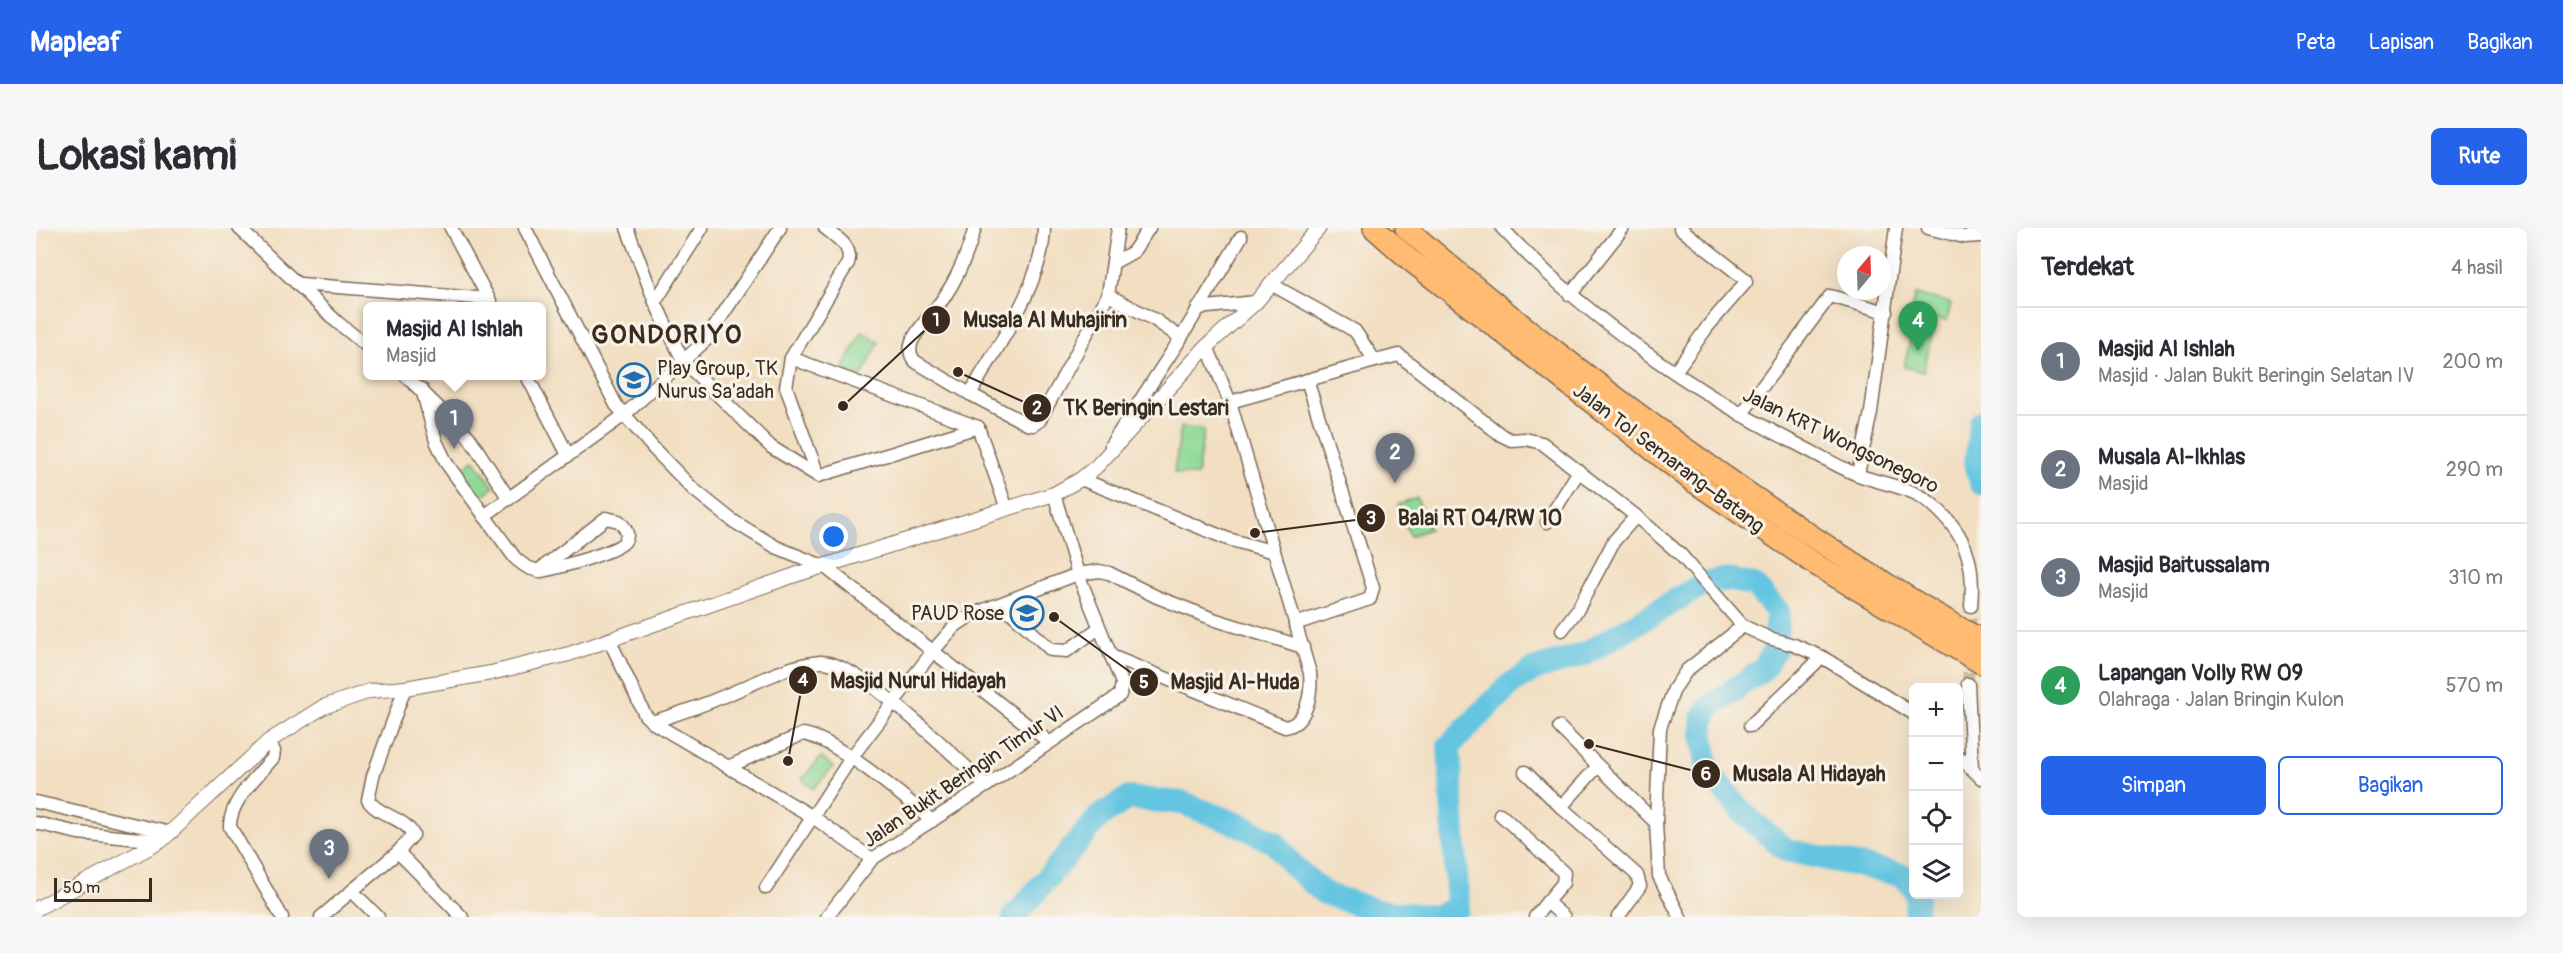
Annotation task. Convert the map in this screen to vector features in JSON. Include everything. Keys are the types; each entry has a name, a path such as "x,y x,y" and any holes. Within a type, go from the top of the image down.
{"highway":[{"name":"Jalan Tol Semarang–Batang","path":"1374,228 1410,260 1690,479 1818,566 1981,663"},
{"name":"Jalan Tol Semarang–Batang","path":"1406,228 1563,359 1705,463 1828,548 1981,640"}],"street":[{"path":"238,228 300,284 337,322 363,343"},
{"path":"451,228 490,302"},
{"path":"525,228 624,416 693,489 733,521 776,547 825,567 1049,742"},
{"path":"655,302 702,228"},
{"path":"484,516 624,416 706,340 780,228"},
{"path":"818,476 786,387 791,358 850,256 847,246 825,228"},
{"path":"975,228 966,255 946,295 912,342 911,358 970,394 1032,425 1039,421 1108,295 1118,228"},
{"path":"970,394 1030,288 1041,255 1044,228"},
{"path":"1113,263 1133,252 1149,228"},
{"path":"36,909 166,837 269,741 323,707 370,691 405,688 491,673 569,654 825,567 1054,494 1081,479 1097,466 1207,346 1256,302 1319,228"},
{"name":"Jalan KRT Wongsonegoro","path":"1502,228 1570,295 1675,372 1741,415 1858,474 1911,492 1931,503 1958,535 1971,563 1973,578 1971,606"},
{"path":"1570,295 1623,228"},
{"path":"1675,372 1708,326 1746,282 1680,228"},
{"path":"1858,474 1871,412 1896,228"},
{"path":"1928,228 1964,237 1981,236"},
{"path":"628,229 655,302 683,361 771,447 818,476"},
{"path":"1097,466 1181,338 1241,237"},
{"path":"300,284 481,302"},
{"path":"1271,284 1355,331 1375,361"},
{"path":"1108,295 1155,320 1181,338"},
{"path":"1741,415 1830,296 1886,312"},
{"path":"1198,308 1256,302"},
{"path":"1054,494 1078,574 1111,656 1285,727 1299,722 1310,690 1310,673 1230,402 1207,346"},
{"path":"1230,402 1399,356 1501,435 1511,440 1537,441 1579,471 1673,548 1743,626 1822,657 1909,711"},
{"path":"791,358 978,427"},
{"path":"412,380 470,437 509,499"},
{"path":"530,380 568,454"},
{"path":"1295,624 1370,600 1373,588 1307,380"},
{"path":"422,389 436,441 443,457 467,495 515,558 527,568 538,571 603,553 623,544 627,534 623,525 612,518 606,518 538,571"},
{"path":"818,476 978,427"},
{"path":"978,427 1007,509"},
{"path":"1547,522 1579,471"},
{"path":"1081,479 1228,539 1274,552"},
{"path":"1562,630 1578,609 1614,541 1636,516"},
{"path":"766,888 851,758 933,651 966,617 1078,574 1099,571 1109,573 1157,597 1216,620 1302,647"},
{"path":"1002,604 1051,650 1066,651 1099,628"},
{"path":"1680,917 1659,876 1656,823 1660,728 1674,689 1687,670 1743,626"},
{"path":"609,639 645,715 652,722 813,817 872,859"},
{"name":"Jalan Bukit Beringin Timur VI","path":"827,917 872,859 986,786 1120,694 1122,683 1111,656"},
{"path":"1750,726 1822,657"},
{"path":"652,722 701,706 789,669 821,662 839,665 894,702 986,786"},
{"path":"1968,684 1976,774"},
{"path":"321,917 399,852 412,838 411,830 368,800 372,776 405,688"},
{"path":"1559,727 1656,823"},
{"path":"730,766 803,734 815,736 851,758 932,821"},
{"path":"269,741 274,751 273,758 237,803 230,818 230,827 282,917"},
{"path":"1963,760 1976,774"},
{"path":"1561,807 1598,766"},
{"path":"1525,772 1637,875 1640,886 1618,917"},
{"path":"36,802 166,837"},
{"path":"1500,814 1564,873 1563,883 1534,917"},
{"path":"36,823 78,833 166,837"},
{"path":"399,852 462,917"},
{"path":"1637,875 1659,876"},
{"path":"352,891 378,917"},
{"path":"1546,902 1564,917"}],"green space":[{"path":"1915,294 1951,303 1947,321 1910,312"},
{"path":"1912,331 1932,335 1923,372 1904,367"},
{"path":"862,332 879,342 861,378 843,369"},
{"path":"1181,427 1204,430 1197,476 1174,473"},
{"path":"474,460 494,487 476,499 457,472"},
{"path":"1417,498 1429,529 1410,536 1398,505"},
{"path":"821,757 833,767 813,789 802,779"}],"waterway":[{"path":"1981,422 1976,461 1981,483"},
{"path":"1014,917 1099,817 1128,798 1183,803 1244,827 1275,843 1294,867 1324,893 1377,911 1435,917 1458,907 1449,746 1511,684 1533,670 1585,654 1703,584 1728,579 1755,586 1778,612 1775,649 1763,669 1710,707 1703,718 1703,738 1708,771 1744,814 1786,850 1903,875 1909,882"},
{"path":"1915,917 1917,899"}],"tunnel":[{"path":"1968,684 1971,606"}],"place":[{"name":"Lapangan Volly RW 09","path":"1918,351"},
{"name":"TK Beringin Lestari","path":"958,372"},
{"name":"Play Group, TK Nurus Sa'adah","path":"634,380"},
{"name":"Musala Al Muhajirin","path":"843,406"},
{"name":"Masjid Al Ishlah","path":"454,449"},
{"name":"Musala Al-Ikhlas","path":"1395,483"},
{"name":"Balai RT 04/RW 10","path":"1255,533"},
{"name":"PAUD Rose","path":"1027,613"},
{"name":"Masjid Al-Huda","path":"1054,617"},
{"name":"Musala Al Hidayah","path":"1589,744"},
{"name":"Masjid Nurul Hidayah","path":"788,761"},
{"name":"Masjid Baitussalam","path":"329,879"}],"district":[{"name":"GONDORIYO","path":"667,334"}]}
